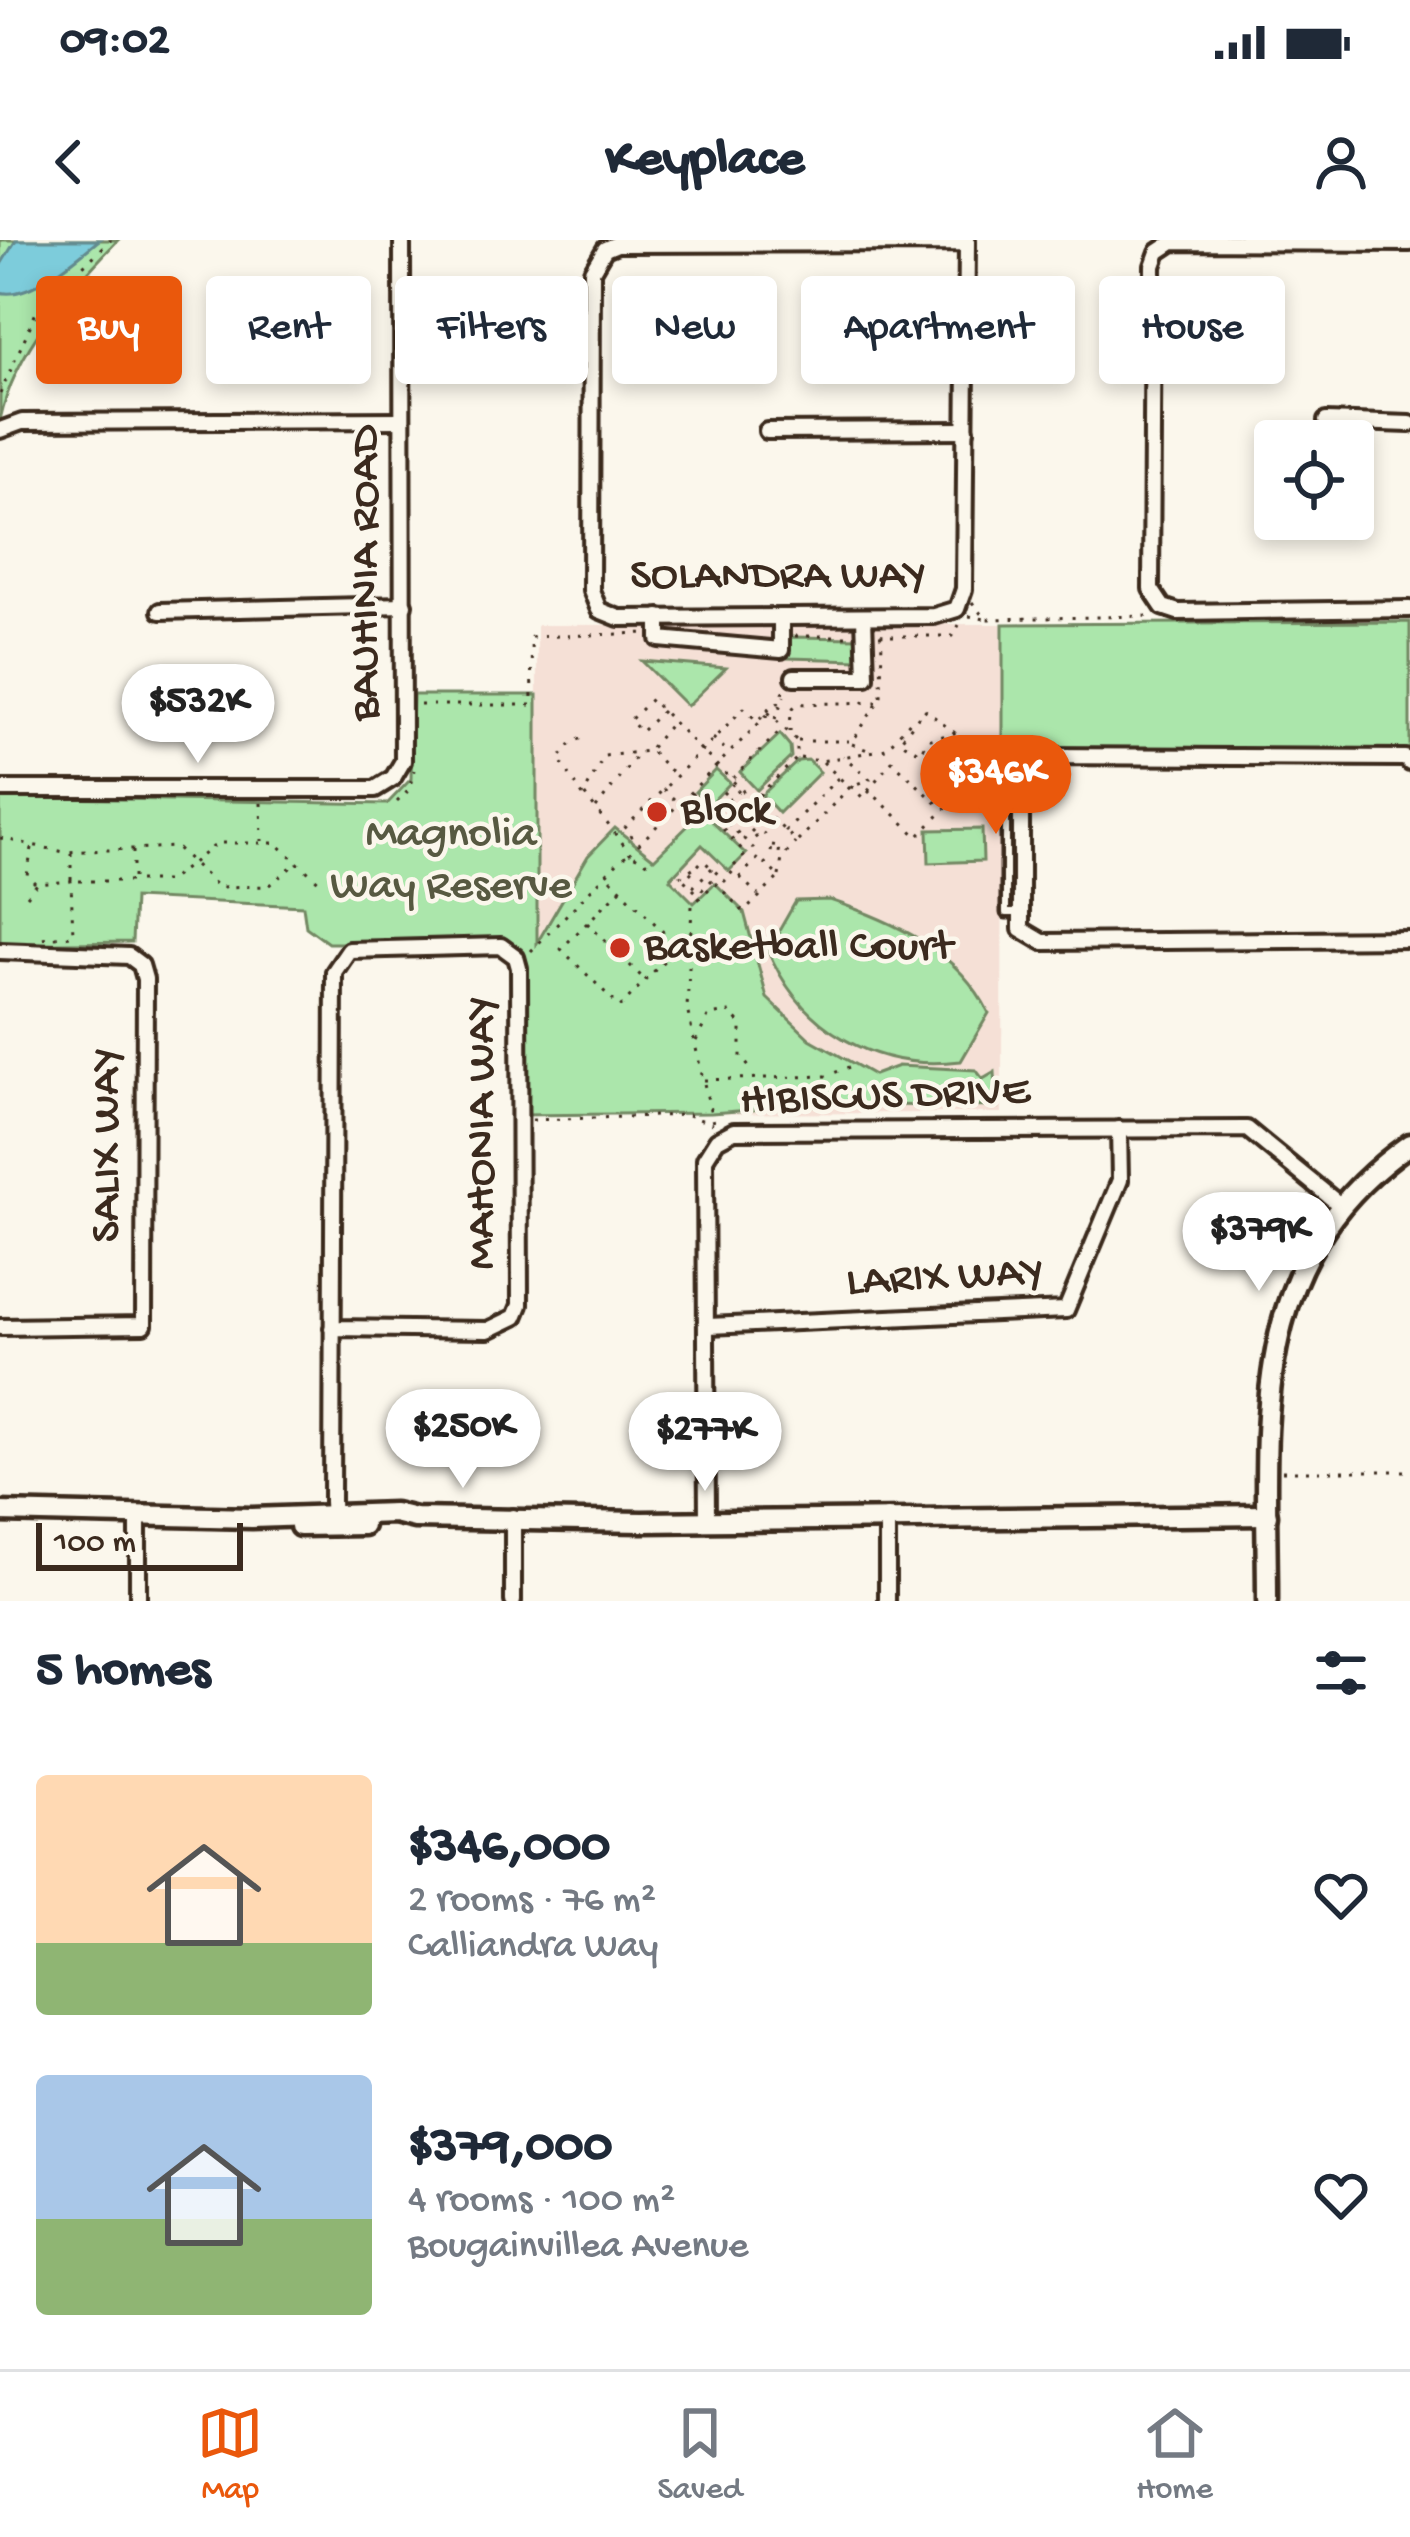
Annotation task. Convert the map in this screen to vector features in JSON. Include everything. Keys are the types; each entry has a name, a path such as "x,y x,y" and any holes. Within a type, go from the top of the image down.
{"street":[{"name":"BAUHINIA ROAD","path":"261,790 375,789 394,778 404,761 402,240"},
{"name":"SOLANDRA WAY","path":"967,242 964,589 957,609 934,616 781,617 659,625 599,610 591,590 592,271 601,245 967,242"},
{"path":"1410,243 1173,242 1158,252 1153,266 1151,590 1163,607 1178,612 1410,609"},
{"path":"0,430 22,422 402,420"},
{"path":"1374,423 1410,424"},
{"path":"767,430 966,430"},
{"path":"160,611 404,604"},
{"path":"659,625 659,639 781,650 781,617"},
{"path":"794,676 866,677 864,617"},
{"path":"1410,764 1405,758 1039,756 1021,766 1021,929 1043,942 1410,939"},
{"path":"0,789 261,790"},
{"name":"MAHONIA WAY","path":"332,1328 488,1330 508,1324 520,1305 516,957 492,943 349,950 338,959 332,1328 332,1519"},
{"name":"SALIX WAY","path":"0,952 129,956 141,965 145,979 144,1325 0,1327"},
{"name":"LARIX WAY","path":"708,1326 1066,1310 1120,1180 1119,1129"},
{"name":"HIBISCUS DRIVE","path":"708,1517 705,1159 716,1132 1247,1129 1341,1206"},
{"path":"1267,1601 1267,1400 1277,1329 1297,1274 1341,1206 1410,1144"},
{"path":"0,1512 332,1519 1267,1515"},
{"path":"887,1516 887,1601"},
{"path":"0,1522 119,1523 138,1517"},
{"path":"138,1517 138,1601"},
{"path":"513,1517 513,1601"}],"path":[{"path":"0,394 38,308 111,240"},
{"path":"964,589 985,619"},
{"path":"781,636 953,636 965,616 1154,620 1163,607"},
{"path":"850,744 878,702 882,616"},
{"path":"404,705 532,705 531,637 659,625"},
{"path":"775,718 784,694"},
{"path":"662,711 641,732 630,720 651,699 797,842"},
{"path":"790,734 791,710 797,704 878,702"},
{"path":"758,722 744,708 624,830 639,844 769,713 863,798 892,761"},
{"path":"797,758 881,750 917,713 934,712 981,758 1021,778"},
{"path":"917,713 900,741 908,749 920,753 927,740 955,733"},
{"path":"588,802 584,794 604,756 649,750 673,721"},
{"path":"707,813 784,728"},
{"path":"587,736 571,742 560,759 631,854 648,863"},
{"path":"713,738 728,752"},
{"path":"797,740 850,744 872,752"},
{"path":"753,801 797,758 797,740"},
{"path":"814,743 817,759"},
{"path":"649,750 675,777"},
{"path":"881,750 944,809"},
{"path":"595,810 600,795 638,754"},
{"path":"764,862 797,842 850,787 870,778 843,756"},
{"path":"981,758 981,801"},
{"path":"716,1132 687,1009 692,906 715,883 744,912 779,877 787,833 839,777"},
{"path":"663,789 678,803"},
{"path":"741,789 716,812 754,849"},
{"path":"261,790 262,843"},
{"path":"690,791 746,854 729,871 759,897"},
{"path":"869,791 918,837 952,801 1021,803"},
{"path":"744,839 768,815"},
{"path":"755,836 758,839 775,822"},
{"path":"0,838 71,852 176,847 218,887 269,886 297,862"},
{"path":"27,896 37,884 169,881 218,843 276,843 322,885"},
{"path":"34,846 27,875 37,884"},
{"path":"773,854 770,846 781,850"},
{"path":"133,849 133,881"},
{"path":"20,938 73,936 71,852"},
{"path":"524,949 535,949 631,854"},
{"path":"706,874 712,879 698,894 684,880 703,860 726,882 759,857 779,877"},
{"path":"680,876 690,865 694,869"},
{"path":"692,888 712,868"},
{"path":"608,876 690,958"},
{"path":"621,889 561,949 620,1007 678,946"},
{"path":"587,923 646,980"},
{"path":"696,1046 700,1024 710,1015 728,1012 741,1024 741,1057 755,1075"},
{"path":"704,1080 826,1076 848,1067"},
{"path":"521,1121 688,1115 716,1132"},
{"path":"1280,1471 1410,1471"}],"shaded area":[{"path":"1003,624 1002,1113 536,1114 537,625"}],"green space":[{"path":"0,240 118,240 86,276 36,276 36,338 18,369 0,420"},
{"path":"1410,622 1410,754 1003,750 1003,624"},
{"path":"789,637 860,638 859,660 788,658"},
{"path":"642,661 726,668 687,706"},
{"name":"Magnolia Way Reserve","path":"413,695 537,695 537,943 588,856 615,828 654,859 706,808 707,817 746,854 729,871 702,845 670,879 694,903 715,883 744,912 767,998 810,1039 874,1075 898,1066 976,1070 983,1079 995,1072 997,1107 829,1104 711,1113 518,1115 512,960 492,943 328,943 306,927 303,906 134,898 132,942 0,944 0,797 387,804 411,779"},
{"path":"780,734 790,746 791,757 757,790 740,772"},
{"path":"808,760 820,772 779,813 762,795 798,761"},
{"path":"716,770 730,783 709,805 695,792"},
{"name":"Basketball Court","path":"982,829 983,861 929,863 928,830"},
{"path":"830,900 922,941 976,991 989,1013 961,1061 900,1060 871,1052 845,1040 800,1003 768,950 796,901"}],"water":[{"path":"16,240 99,240 51,276 36,276 36,285 24,290 0,292 0,266"}],"place":[{"name":"Block","path":"657,812"},
{"name":"Basketball Court","path":"620,948"}]}
